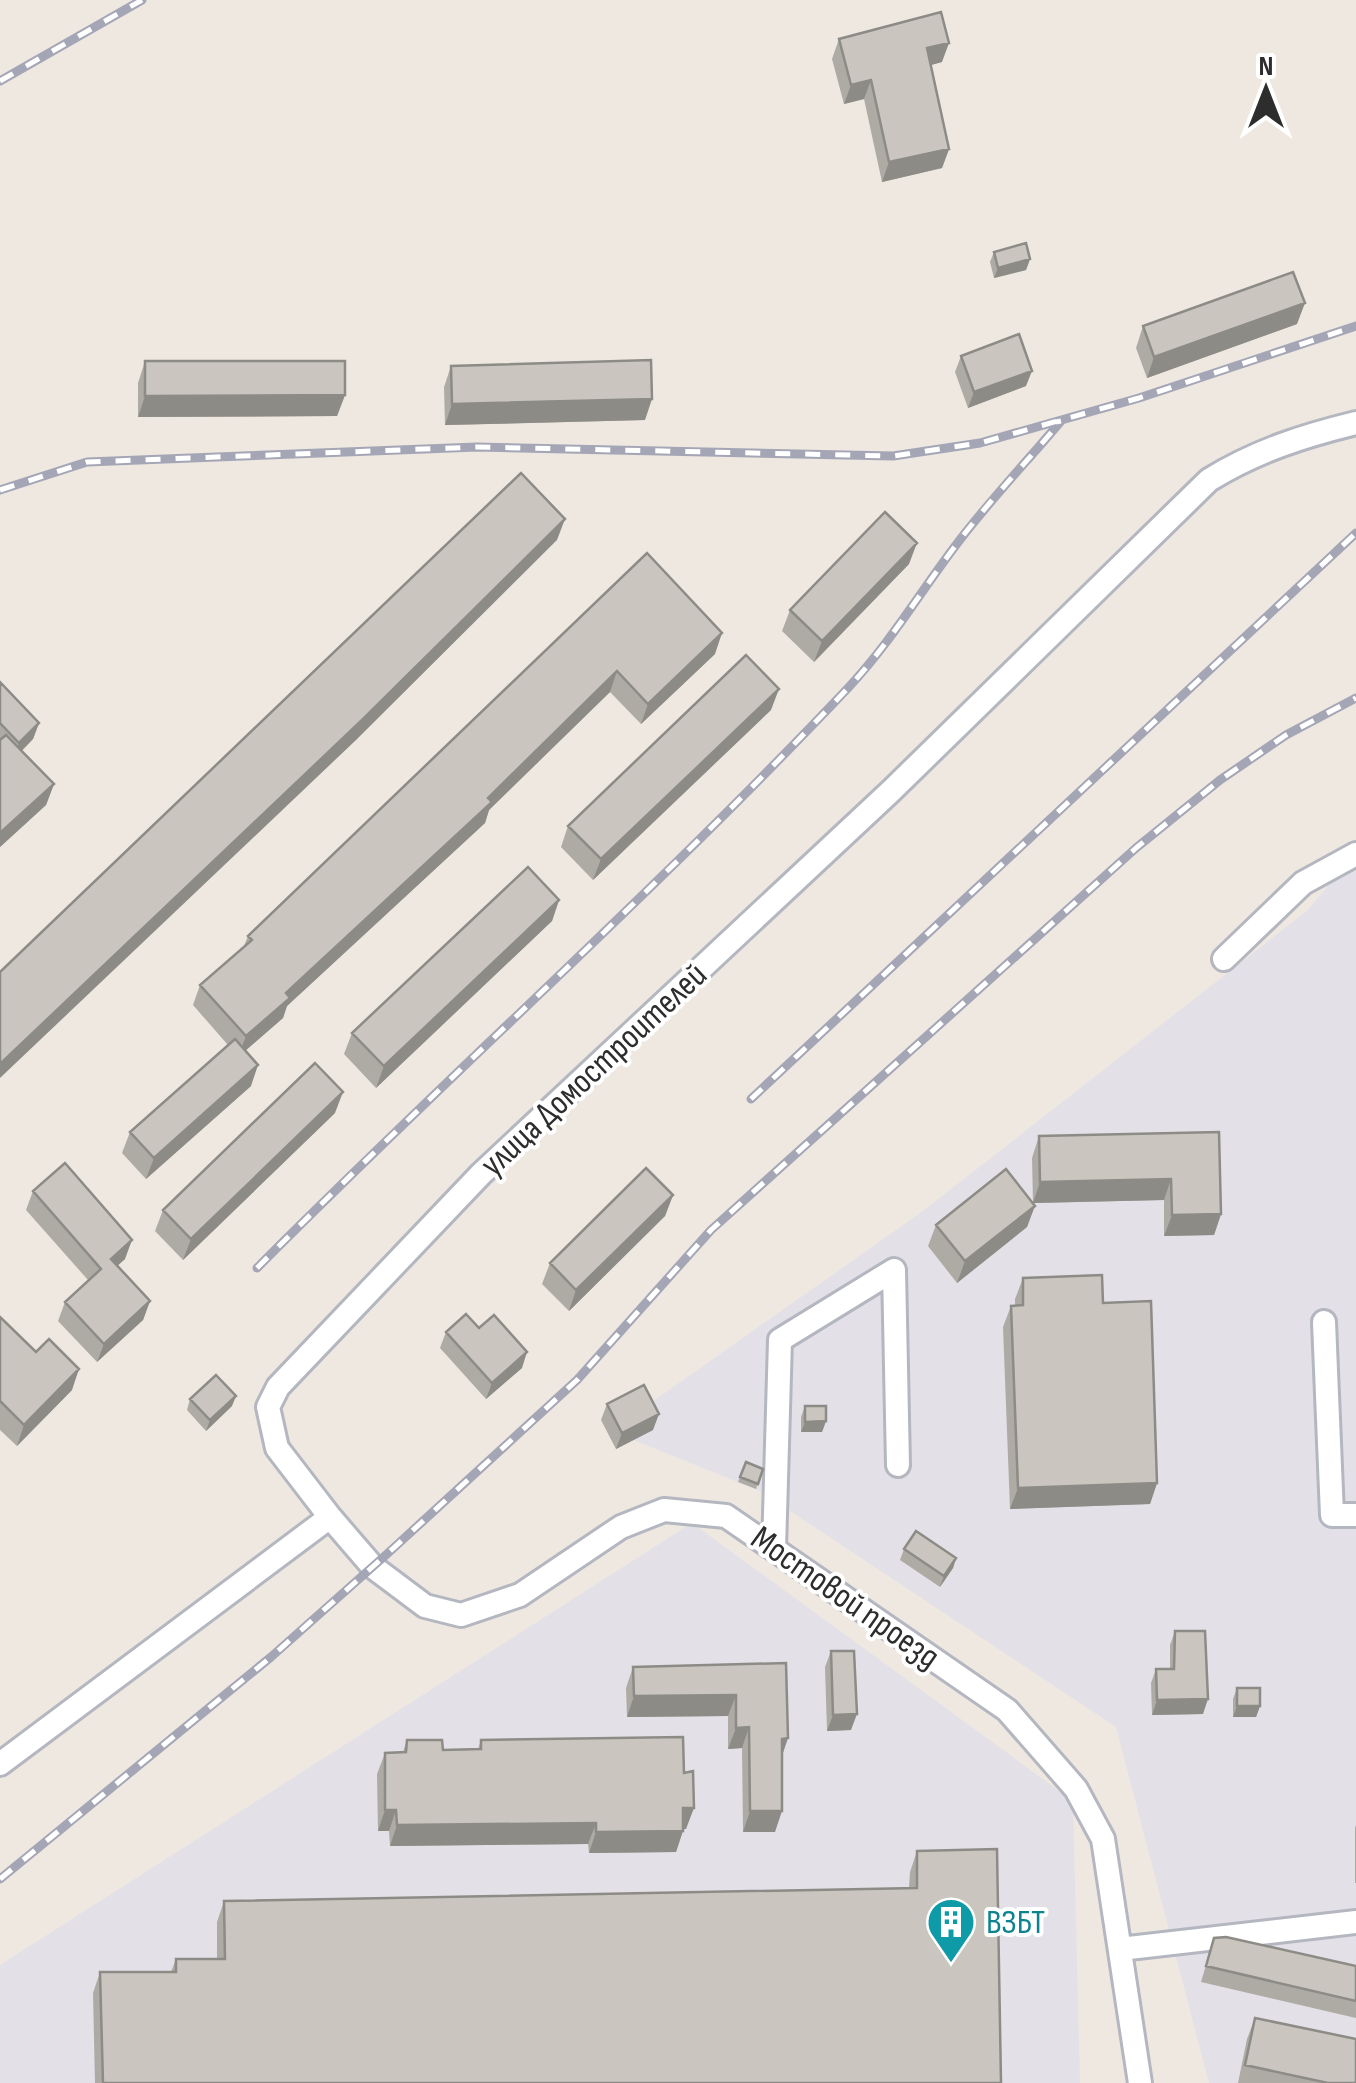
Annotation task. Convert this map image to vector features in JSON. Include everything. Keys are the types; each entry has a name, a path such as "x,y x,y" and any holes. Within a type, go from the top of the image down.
{"street":[{"name":"улица Домостроителей","path":"330,1517 273,1437 268,1407 278,1387 482,1174 892,791 1209,480 1245,458 1293,439 1356,423"},
{"path":"1224,960 1303,883 1356,854"},
{"path":"774,1549 780,1340 894,1270 898,1465"},
{"path":"1324,1322 1332,1515 1356,1514"},
{"name":"Мостовой проезд","path":"330,1517 372,1567 426,1606 461,1615 520,1595 621,1527 664,1510 726,1516 1007,1710 1039,1742 1076,1789 1103,1840 1140,2083"},
{"path":"0,1764 330,1517"},
{"path":"1120,1949 1356,1922"}],"shaded area":[{"path":"1356,852 1356,2083 1209,2083 1116,1727 760,1491 611,1431 923,1211 1308,910"},
{"name":"ВЗБТ","path":"692,1523 1073,1801 1080,2083 0,2083 0,1965"}],"building":[{"path":"941,12 949,43 927,48 949,149 889,162 871,80 851,85 839,39"},
{"path":"1026,243 1030,259 998,268 994,252"},
{"path":"1293,272 1305,303 1154,357 1143,326"},
{"path":"1019,334 1032,371 974,392 961,356"},
{"path":"651,360 652,399 452,404 451,366"},
{"path":"145,361 345,361 345,395 145,396"},
{"path":"521,473 565,519 362,720 0,1064 0,972"},
{"path":"885,512 917,543 822,641 790,610"},
{"path":"647,553 722,633 648,704 617,671 488,798 492,802 286,993 290,998 246,1036 200,985 252,940 248,936"},
{"path":"746,655 779,689 601,859 568,826"},
{"path":"0,682 39,723 19,743 0,723"},
{"path":"6,735 54,784 0,833 0,740"},
{"path":"528,867 559,900 384,1066 352,1033"},
{"path":"235,1039 258,1065 154,1158 130,1132"},
{"path":"315,1063 343,1092 191,1239 163,1210"},
{"path":"1219,1132 1221,1214 1172,1215 1171,1179 1040,1182 1039,1136"},
{"path":"65,1163 132,1240 111,1259 150,1301 104,1344 65,1302 101,1269 33,1191"},
{"path":"646,1168 673,1195 576,1290 550,1263"},
{"path":"1006,1169 1035,1206 965,1261 936,1225"},
{"path":"1102,1275 1103,1303 1151,1301 1157,1483 1018,1488 1011,1306 1023,1305 1023,1278"},
{"path":"466,1314 479,1328 494,1315 527,1352 492,1383 446,1332"},
{"path":"0,1317 36,1352 49,1339 79,1369 24,1425 0,1401"},
{"path":"216,1375 236,1396 210,1420 190,1399"},
{"path":"644,1385 659,1414 622,1433 607,1404"},
{"path":"805,1406 826,1406 826,1421 805,1422"},
{"path":"746,1462 763,1469 758,1484 740,1477"},
{"path":"916,1531 956,1558 944,1576 904,1549"},
{"path":"1175,1631 1205,1631 1208,1699 1157,1700 1156,1669 1174,1669"},
{"path":"831,1651 854,1651 857,1714 833,1715"},
{"path":"786,1663 788,1738 782,1739 782,1811 750,1811 749,1727 736,1728 736,1695 634,1696 633,1667"},
{"path":"1237,1688 1260,1688 1260,1706 1237,1706"},
{"path":"683,1737 684,1773 693,1771 694,1808 683,1808 683,1831 596,1832 596,1823 397,1825 396,1810 385,1810 385,1753 406,1752 407,1740 442,1740 443,1750 481,1749 481,1740"},
{"path":"997,1849 1001,2083 103,2083 100,1972 176,1972 176,1959 225,1959 224,1901 917,1888 917,1851"},
{"path":"1226,1937 1356,1966 1356,2001 1206,1966 1214,1938"},
{"path":"1255,2018 1356,2039 1356,2083 1328,2083 1245,2065"}],"railway":[{"path":"0,81 142,0"},
{"path":"0,490 87,462 477,447 893,456 980,443 1139,398 1356,326"},
{"path":"257,1268 703,836 848,688 966,532 1061,421 1056,422"},
{"path":"751,1099 1356,533"},
{"path":"0,1879 271,1657 387,1554 577,1380 711,1230 1136,848 1220,780 1286,735 1356,698"}],"place":[{"name":"ВЗБТ","path":"951,1964"}]}
